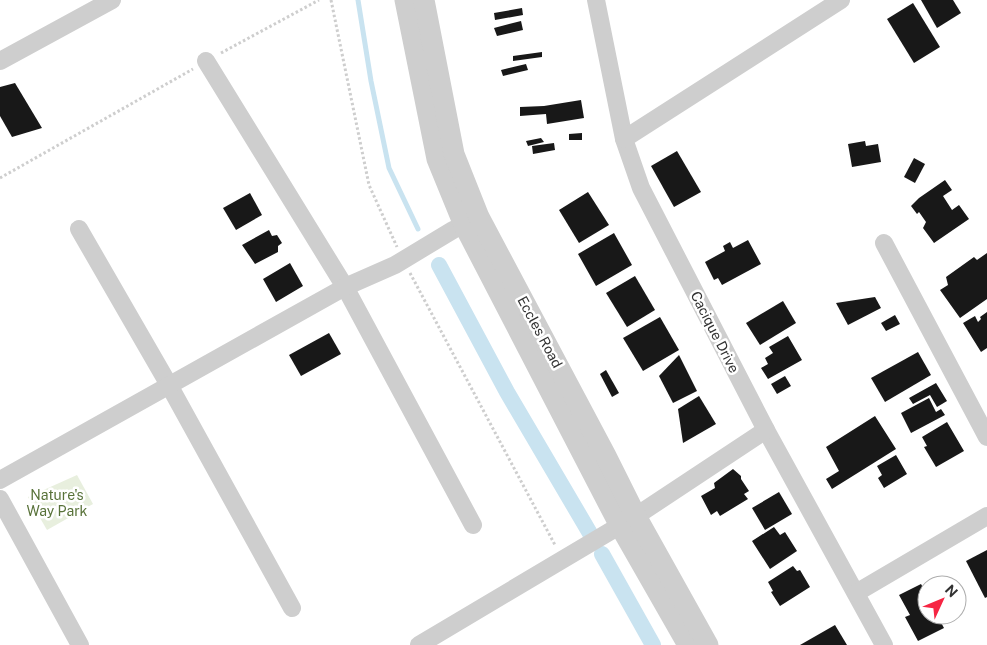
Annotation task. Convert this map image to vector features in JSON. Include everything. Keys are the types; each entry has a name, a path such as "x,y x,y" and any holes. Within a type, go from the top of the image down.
{"street":[{"path":"0,61 112,0"},
{"name":"Eccles Road","path":"405,0 437,159 472,221 628,521 688,645"},
{"name":"Eccles Road","path":"424,0 454,154 472,221"},
{"name":"Cacique Drive","path":"596,0 624,139 641,188 766,430 884,645"},
{"path":"624,139 842,0"},
{"path":"206,61 345,287 473,525"},
{"path":"0,480 345,287 403,260 472,221"},
{"path":"79,228 292,608"},
{"path":"884,243 987,437"},
{"path":"419,645 628,521 766,430"},
{"path":"0,499 80,645"},
{"path":"856,593 987,516"},
{"name":"Eccles Road","path":"628,521 708,645"}],"path":[{"path":"0,178 206,61 319,0"},
{"path":"331,0 369,185 403,260 564,560"}],"green space":[{"name":"Nature's Way Park","path":"77,475 93,504 47,530 28,497"}],"building":[{"path":"921,0 953,0 961,13 937,28"},
{"path":"913,3 940,47 914,63 887,19"},
{"path":"522,8 523,15 495,20 494,13"},
{"path":"521,21 523,30 497,36 494,28"},
{"path":"542,52 542,57 513,61 513,56"},
{"path":"526,64 528,70 503,76 501,70"},
{"path":"15,83 42,128 12,137 0,116 0,87"},
{"path":"581,100 584,118 547,124 546,114 520,116 520,107 544,106"},
{"path":"582,133 582,140 569,140 569,134"},
{"path":"541,138 544,142 528,146 526,141"},
{"path":"865,141 866,146 878,144 881,162 852,167 848,144"},
{"path":"554,143 555,150 533,154 532,146"},
{"path":"677,151 701,192 674,207 651,166"},
{"path":"914,158 925,164 915,183 904,177"},
{"path":"945,180 952,190 943,196 952,210 959,205 969,219 934,243 923,228 926,222 919,212 917,214 911,206"},
{"path":"588,192 609,225 579,243 559,210"},
{"path":"250,193 262,215 236,230 223,208"},
{"path":"269,230 272,236 277,235 282,243 278,246 278,252 255,264 242,245"},
{"path":"614,233 632,265 596,286 578,254"},
{"path":"748,240 761,264 722,285 718,278 714,280 705,262 725,251 723,246 730,242 733,248"},
{"path":"987,253 987,299 960,318 940,290 948,285 946,277 974,257 977,260"},
{"path":"290,263 303,286 276,302 263,279"},
{"path":"635,276 655,310 627,327 606,293"},
{"path":"875,297 881,308 848,325 836,303"},
{"path":"783,301 796,323 760,345 746,323"},
{"path":"987,312 987,348 981,352 963,323 975,316 978,322 981,319 980,317"},
{"path":"895,315 900,324 886,331 881,323"},
{"path":"660,317 679,350 643,371 623,338"},
{"path":"329,333 341,354 301,376 289,355"},
{"path":"788,336 802,360 768,379 761,368 768,364 765,358 773,353 769,347"},
{"path":"918,352 931,375 885,402 871,378"},
{"path":"679,355 697,391 673,403 659,376"},
{"path":"606,370 619,393 612,397 600,374"},
{"path":"785,376 791,386 777,394 771,384"},
{"path":"936,383 947,401 937,407 930,395 913,404 909,398"},
{"path":"699,396 716,424 683,443 678,409"},
{"path":"929,398 936,412 941,409 945,415 911,433 901,413"},
{"path":"875,416 896,449 832,489 826,479 839,471 826,447"},
{"path":"947,422 964,451 936,467 924,447 927,446 922,437"},
{"path":"896,455 907,474 884,488 878,478 882,475 877,466"},
{"path":"733,469 741,476 749,491 744,494 748,499 720,516 717,511 711,515 701,496 715,488 714,483"},
{"path":"779,492 792,514 765,530 752,508"},
{"path":"774,527 780,535 785,532 797,551 770,569 752,541"},
{"path":"987,550 987,597 985,598 966,561"},
{"path":"793,566 797,571 800,570 810,587 780,606 771,592 773,591 768,582"},
{"path":"917,586 917,625 942,625 944,628 918,641 905,617 910,615 899,595"},
{"path":"835,625 847,645 800,645"}],"waterway":[{"path":"358,0 371,81 389,168 418,229"},
{"path":"439,265 507,392 591,535"},
{"path":"602,554 653,645"}]}
